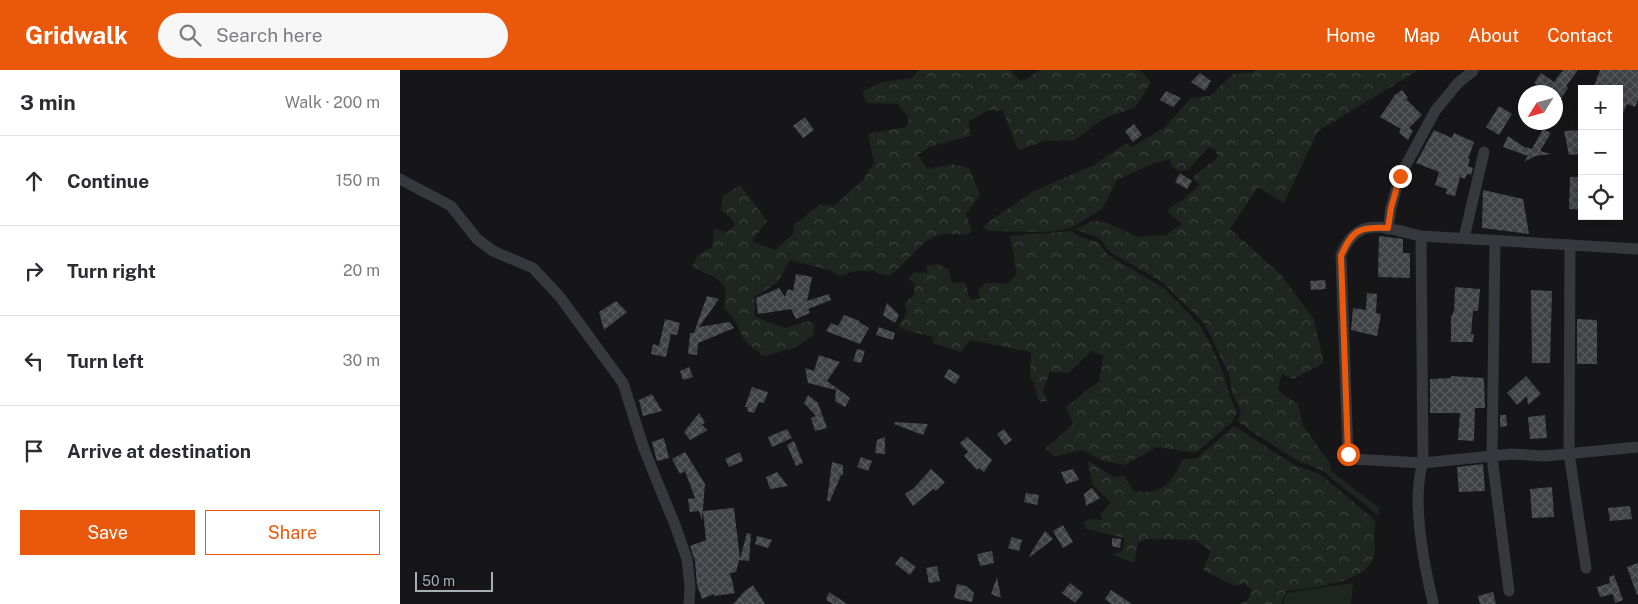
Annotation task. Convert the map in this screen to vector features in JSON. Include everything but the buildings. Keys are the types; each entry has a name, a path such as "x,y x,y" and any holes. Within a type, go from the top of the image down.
{"street":[{"path":"1388,228 1391,208 1400,176 1435,111 1458,82 1473,71"},
{"path":"1464,238 1484,152"},
{"path":"400,179 451,206 477,239 493,251 533,268 560,296 623,383 644,449 687,560 690,587 689,604"},
{"path":"1638,248 1421,236 1388,228 1371,228 1357,230 1346,242 1341,256 1348,454 1352,459 1358,461 1423,463 1512,454 1545,456 1638,447"},
{"path":"1421,236 1423,463 1420,473 1420,528 1423,558 1433,602"},
{"path":"1495,240 1492,457 1509,590"},
{"path":"1570,245 1568,454 1586,568"}],"green space":[{"path":"919,70 1011,70 1019,80 1025,80 1040,70 1140,70 1151,82 1136,107 1103,119 1075,140 1044,141 1020,150 1016,146 1003,111 989,110 969,121 970,136 929,147 918,155 928,169 952,164 969,168 980,195 966,214 972,232 967,234 944,234 934,237 922,245 889,276 877,273 874,270 836,275 832,271 790,260 777,283 754,297 755,317 785,328 809,321 815,325 813,336 795,348 763,356 744,340 736,322 724,307 726,288 716,278 692,267 698,255 712,247 714,229 727,232 735,226 733,220 721,210 723,196 740,185 767,221 752,241 775,250 793,234 794,225 820,204 834,206 864,179 874,162 868,134 906,127 909,119 898,104 867,103 862,92 882,82 912,78"},
{"path":"1255,70 1419,70 1318,131 1284,203 1258,187 1230,229 1281,275 1313,318 1324,363 1293,379 1282,374 1277,390 1298,404 1303,426 1329,462 1331,471 1379,508 1379,516 1323,471 1294,459 1238,422 1241,411 1232,393 1229,374 1204,323 1162,282 1110,252 1099,238 1075,229 1093,221 1105,222 1138,237 1166,235 1182,224 1168,212 1169,208 1184,199 1200,184 1192,178 1218,157 1215,149 1209,147 1188,170 1179,171 1172,167 1170,159 1154,163 1117,180 1102,209 1071,228 1047,232 987,231 983,226 1034,191 1094,165 1126,143 1132,147 1164,128 1191,98 1210,96 1233,74 1254,72"},
{"path":"1071,231 1080,237 1098,242 1108,255 1162,287 1201,327 1224,375 1229,394 1237,412 1232,422 1196,453 1157,447 1125,465 1104,461 1083,450 1055,456 1045,449 1073,424 1066,407 1099,381 1103,356 1091,351 1069,373 1050,372 1043,390 1047,401 1039,402 1034,383 1030,378 1031,352 970,340 961,352 933,343 933,337 898,326 907,314 905,302 914,295 915,285 909,278 914,272 928,273 926,266 938,264 949,270 952,283 965,282 970,299 980,299 978,291 985,283 1007,284 1017,274 1010,236"},
{"path":"1234,426 1294,465 1320,474 1376,521 1374,555 1369,565 1350,578 1336,583 1286,591 1281,604 1240,604 1247,601 1252,590 1244,583 1234,586 1203,570 1211,551 1196,540 1146,539 1138,543 1134,563 1112,554 1123,551 1124,538 1086,529 1084,522 1091,519 1103,520 1100,514 1111,503 1093,485 1087,460 1114,477 1124,476 1134,491 1151,491 1164,486 1170,481 1182,460 1197,458"},
{"path":"1353,583 1351,604 1283,604 1286,593"}],"route":[{"path":"1348,454 1342,330 1341,256 1346,242 1357,230 1388,228 1391,208 1400,176"}]}
